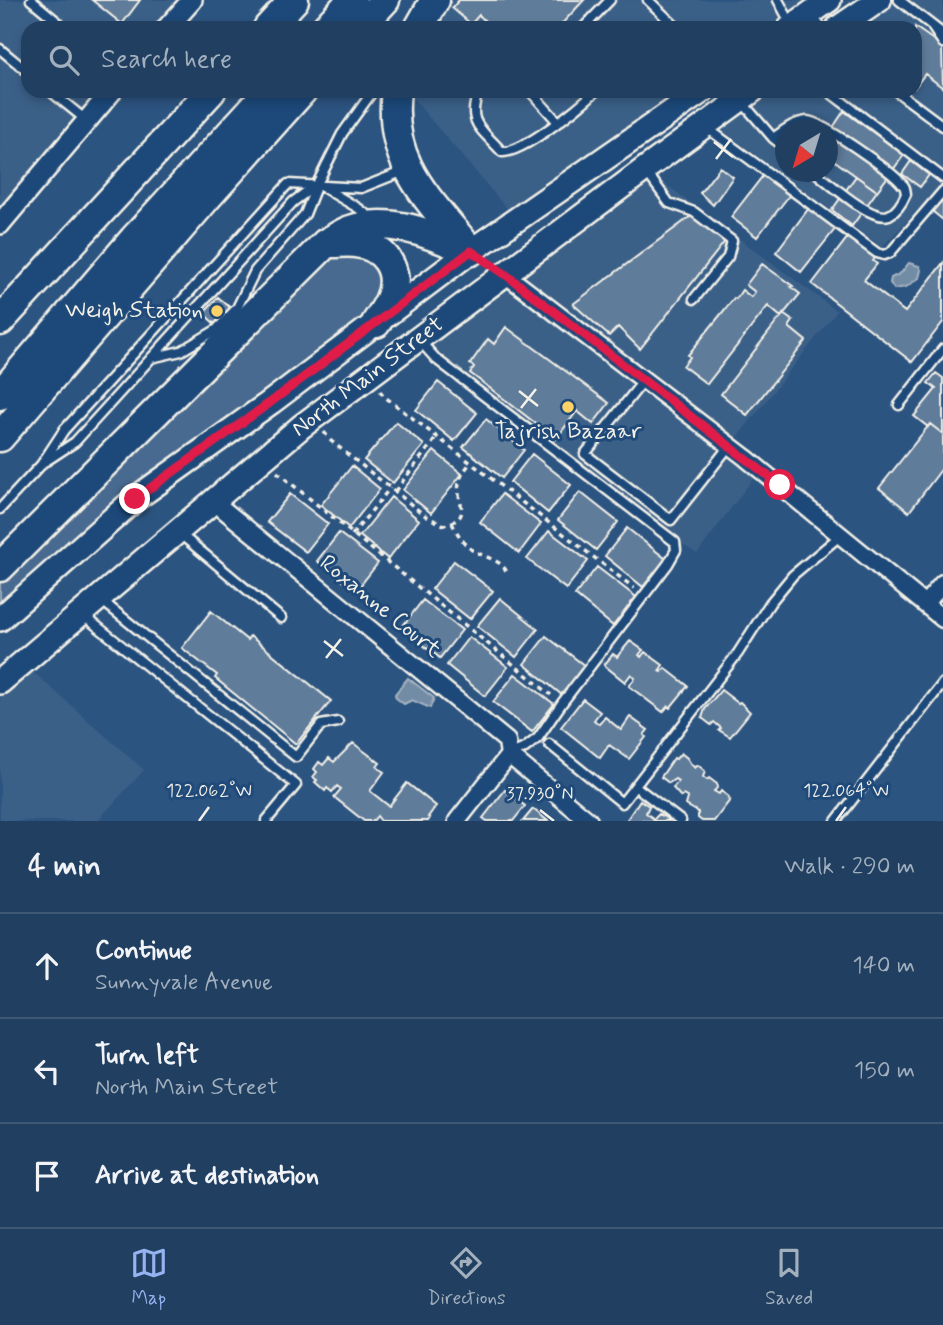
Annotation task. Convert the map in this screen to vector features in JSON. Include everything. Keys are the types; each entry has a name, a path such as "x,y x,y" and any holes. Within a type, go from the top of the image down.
{"highway":[{"path":"274,21 294,0"},
{"path":"332,21 352,0"},
{"path":"366,21 385,0"},
{"path":"423,21 436,0"},
{"path":"0,321 205,98"},
{"path":"0,395 134,239 263,98"},
{"path":"0,437 208,195 296,98"},
{"path":"396,98 398,144 407,170 471,251"},
{"path":"0,567 327,243 351,230 379,225 421,230 471,251"},
{"path":"327,243 357,243 374,248 388,259 395,275 391,297 376,323"}],"main road":[{"path":"848,21 879,0"},
{"name":"North Main Street","path":"0,619 135,499 471,251 692,98"},
{"name":"North Main Street","path":"0,682 313,418 742,98"},
{"path":"471,251 505,274"}],"street":[{"path":"173,21 192,0"},
{"path":"0,224 106,98"},
{"path":"505,274 730,445 943,619"},
{"name":"Roxanne Court","path":"212,501 498,732 506,741 509,755 589,821"},
{"path":"925,604 943,583"},
{"path":"457,821 509,755"}],"lane":[{"path":"31,0 56,21"},
{"path":"590,21 610,0"},
{"path":"648,0 670,21"},
{"path":"778,0 808,19"},
{"path":"899,0 943,34"},
{"path":"932,26 943,43"},
{"path":"0,49 21,66"},
{"path":"59,98 86,120"},
{"path":"150,358 181,351 216,330 237,308 256,271 305,215 341,134 368,98"},
{"path":"476,98 472,106 473,119 502,152 521,147 587,98"},
{"path":"536,98 557,121"},
{"path":"748,98 773,138"},
{"path":"837,98 943,178"},
{"path":"905,98 943,126"},
{"path":"705,126 877,253 884,255 890,253 943,191"},
{"path":"828,182 864,209 879,215 888,215 896,210 906,194 905,186 894,176 838,136"},
{"path":"645,169 669,203 694,212 732,241 728,257 694,299"},
{"path":"0,509 41,465 64,430 288,184 361,188 407,170"},
{"path":"317,184 358,208 379,225"},
{"path":"41,465 75,442 293,202 317,184"},
{"path":"418,339 436,359 675,542 676,550 668,564 538,738 509,755"},
{"path":"899,405 943,349"},
{"path":"644,380 585,454 671,520 730,445"},
{"path":"177,531 281,618"},
{"path":"549,744 622,803 738,653 770,603 793,575 841,535"},
{"path":"99,598 296,757 321,725 338,722"},
{"path":"80,613 296,785 266,821"},
{"path":"836,821 943,682"},
{"path":"635,786 681,821"}],"path":[{"path":"369,376 385,397 644,596"},
{"path":"313,418 331,441 437,523 452,523 459,517 462,511 458,485 470,463"},
{"path":"352,535 437,437"},
{"path":"266,457 280,476 562,703"},
{"path":"452,523 464,543 506,568 508,575"}],"shaded area":[{"path":"0,0 192,0 173,21 21,21 21,98 106,98 0,219"},
{"path":"452,0 829,0 800,21 439,21"},
{"path":"879,0 943,0 943,183 882,247 793,182 838,182 838,119 775,119 775,169 711,122 743,98 922,98 922,21 848,21"},
{"path":"412,98 692,98 516,219"},
{"path":"645,169 837,311 731,445 760,469 697,554 453,371 418,339"},
{"path":"326,243 375,248 391,297 0,614 0,567"},
{"path":"909,263 919,266 919,278 906,287 894,289 890,283 891,278 901,273"},
{"path":"23,663 144,770 97,821 0,821 0,682"},
{"path":"408,678 434,698 430,708 412,700 404,704 396,698 395,694"}],"building":[{"path":"92,0 140,0 124,21 118,21"},
{"path":"459,0 584,0 564,21 485,21 479,15 474,21 467,21 452,8"},
{"path":"922,32 942,46 943,88 925,74 922,78"},
{"path":"844,111 904,155 877,191 838,163 838,120"},
{"path":"911,161 929,175 920,187 902,174"},
{"path":"720,167 733,177 713,205 700,193"},
{"path":"765,173 791,193 757,237 731,217"},
{"path":"856,176 877,191 852,226 832,210"},
{"path":"943,196 943,220 932,211"},
{"path":"809,208 836,228 801,272 776,252"},
{"path":"694,214 726,240 640,349 618,327 609,336 573,304"},
{"path":"848,237 875,258 873,261 877,264 864,280 905,312 943,263 943,322 912,362 812,284"},
{"path":"762,264 800,294 781,317 768,306 707,384 683,366 690,357 688,355 742,290 751,297 755,292 746,285"},
{"name":"Weigh Station","path":"218,297 232,309 217,326 203,313"},
{"path":"783,314 793,321 789,327 806,341 747,415 721,394"},
{"path":"506,327 609,403 593,424 577,411 556,439 470,373 474,367 470,364 488,339 494,344"},
{"path":"936,373 943,378 943,434 914,416 936,389 928,383"},
{"path":"438,382 477,413 454,441 416,410"},
{"path":"486,419 524,450 502,478 463,447"},
{"path":"396,422 424,445 393,483 364,460"},
{"path":"930,424 943,434 943,467 909,512 879,488"},
{"path":"434,451 462,474 431,513 403,490"},
{"path":"532,454 571,485 548,513 510,482"},
{"path":"352,466 380,489 349,528 321,505"},
{"path":"580,492 618,522 596,550 558,520"},
{"path":"290,494 328,524 306,552 267,522"},
{"path":"502,494 541,524 519,553 480,522"},
{"path":"391,497 419,520 388,559 360,536"},
{"path":"627,528 666,559 643,587 605,556"},
{"path":"549,531 588,561 566,589 527,559"},
{"path":"339,533 378,563 356,591 317,561"},
{"path":"454,561 493,591 470,619 432,589"},
{"path":"597,567 636,597 613,626 575,595"},
{"path":"500,598 538,629 516,657 477,626"},
{"path":"423,600 462,630 440,658 401,628"},
{"path":"211,611 247,640 250,636 331,701 296,744 182,648"},
{"path":"546,636 585,666 562,695 524,664"},
{"path":"469,637 508,667 485,696 447,665"},
{"path":"630,641 643,650 639,655 641,657 645,652 663,665 659,671 665,668 688,686 670,708 668,706 663,712 629,686 635,678 631,674 625,682 604,665 613,654 617,657"},
{"path":"515,674 554,704 532,732 493,702"},
{"path":"721,690 750,712 730,737 719,730 721,728 714,722 711,725 702,718 705,709"},
{"path":"583,699 600,712 594,720 599,724 605,717 621,730 630,717 648,730 644,735 646,737 629,759 609,745 600,758 561,727"},
{"path":"353,743 380,763 377,767 384,772 370,791 389,806 407,783 436,806 428,821 381,821 377,816 373,821 364,821 334,797 341,789 337,786 332,792 327,788 325,791 315,782 317,780 313,777 317,772 314,769 319,762 323,765 329,758 334,762"},
{"path":"681,753 695,768 698,765 705,771 703,777 717,784 718,787 714,791 719,794 721,791 729,797 730,800 714,821 702,821 698,818 698,812 686,805 688,798 683,795 681,797 673,788 678,781 675,779 669,783 661,777 674,758"},
{"path":"505,790 525,806 513,821 487,821 483,818"},
{"path":"640,800 649,806 646,813 654,819 659,814 671,821 626,821"},
{"path":"533,809 548,821 523,821"}],"place":[{"name":"Weigh Station","path":"217,311"},
{"name":"Tajrish Bazaar","path":"568,407"}],"route":[{"path":"135,499 271,402 471,251 505,274 780,485"}]}
